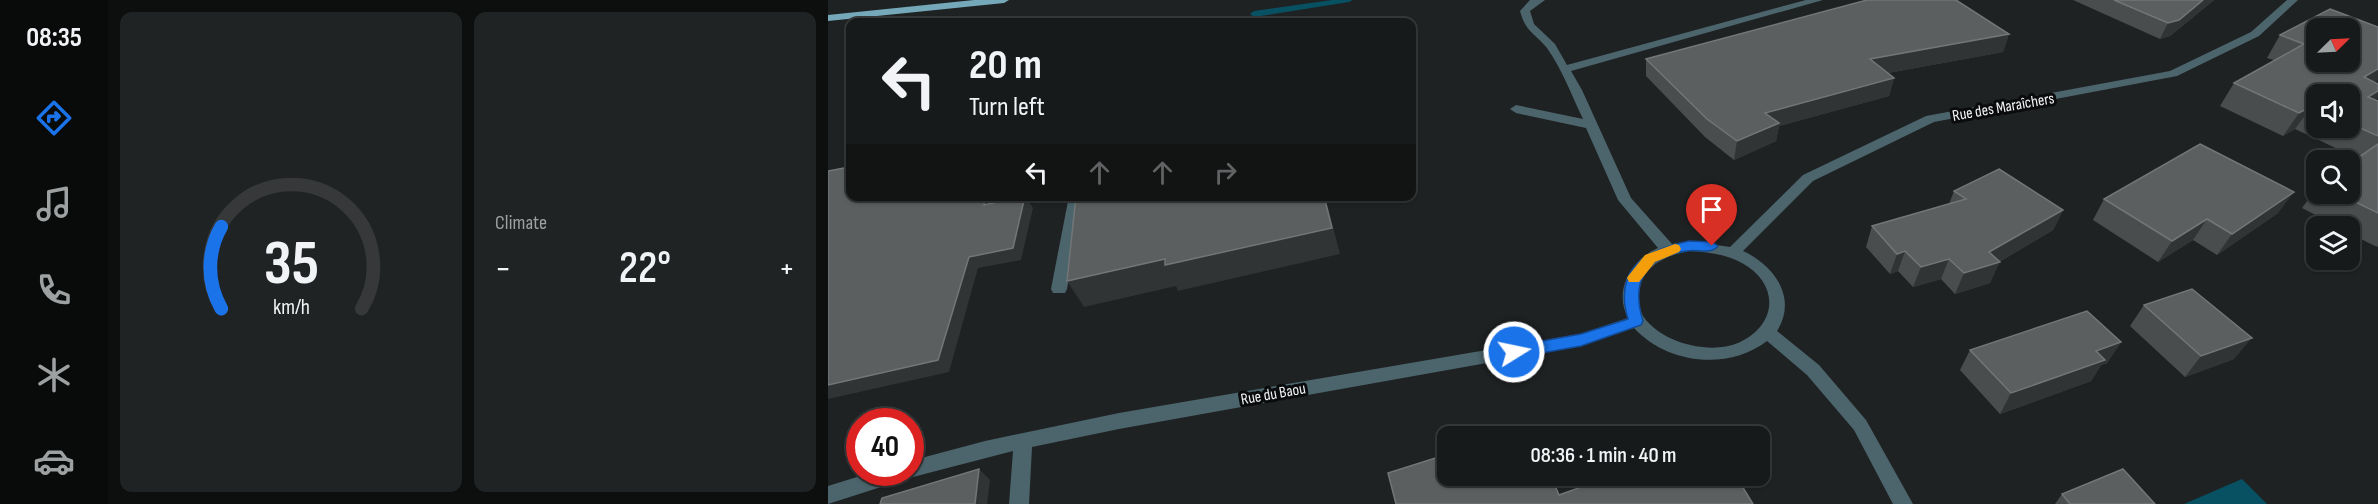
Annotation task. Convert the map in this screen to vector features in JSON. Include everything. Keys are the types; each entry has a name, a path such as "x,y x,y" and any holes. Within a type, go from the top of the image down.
{"main road":[{"path":"828,18 1004,0"}],"street":[{"path":"1540,0 1532,3 1525,11 1529,25 1551,46 1564,69 1625,200 1668,250"},
{"path":"1564,69 1818,0"},
{"name":"Rue des Maraîchers","path":"1734,252 1808,178 1930,119 2173,74 2255,34 2293,0"},
{"path":"1516,109 1592,125"},
{"path":"1059,289 1075,201"},
{"path":"1689,246 1712,246 1734,252 1754,263 1769,278 1777,296 1777,315 1767,332 1750,345 1727,352 1701,354 1676,348 1654,336 1636,321 1630,304 1630,287 1638,272 1650,259 1668,250 1689,246"},
{"name":"Rue du Baou","path":"924,466 1023,441 1185,409 1581,340 1636,321"},
{"path":"1767,332 1813,370 1860,424 1903,504"},
{"path":"1019,504 1023,441"},
{"path":"828,495 857,486"}],"water":[{"path":"2242,479 2267,504 2184,504"}],"building":[{"path":"1867,0 1956,0 2009,34 1870,59 1894,78 1765,113 1779,123 1737,141 1707,119 1646,59"},
{"path":"2114,0 2203,0 2179,20 2168,23"},
{"path":"2330,9 2354,18 2313,18"},
{"path":"2360,20 2378,27 2378,69 2364,77 2378,84 2378,91 2368,97 2378,101 2378,136 2360,128 2360,84 2306,84 2306,109 2299,113 2234,83 2304,44 2280,35 2306,21 2306,72 2360,72"},
{"path":"2200,144 2294,192 2232,234 2207,219 2172,241 2104,199"},
{"path":"2378,144 2378,213 2360,204 2360,156"},
{"path":"846,168 846,201 985,201 984,205 1002,201 1024,201 1013,248 969,257 938,360 828,385 828,171"},
{"path":"1999,169 2063,210 1989,252 2000,262 1964,273 1949,259 1921,267 1905,251 1897,254 1872,226 1966,199 1954,191"},
{"path":"1075,201 1325,201 1332,228 1165,265 1165,259 1067,281"},
{"path":"2192,289 2252,338 2201,356 2144,305"},
{"path":"2087,311 2121,342 2096,351 2105,360 2011,393 1970,350"},
{"path":"1437,457 1437,486 1555,486 1559,495 1584,486 1742,486 1753,504 1396,504 1388,473"},
{"path":"979,469 975,504 880,504 882,498"},
{"path":"2123,469 2155,504 2070,504 2062,494"}],"waterway":[{"path":"1254,14 1349,0"}],"slow traffic":[{"path":"1634,278 1650,259 1675,249"}],"route":[{"path":"1514,352 1581,340 1636,321 1630,304 1630,287 1638,272 1650,259 1668,250 1689,246 1712,246"}]}
